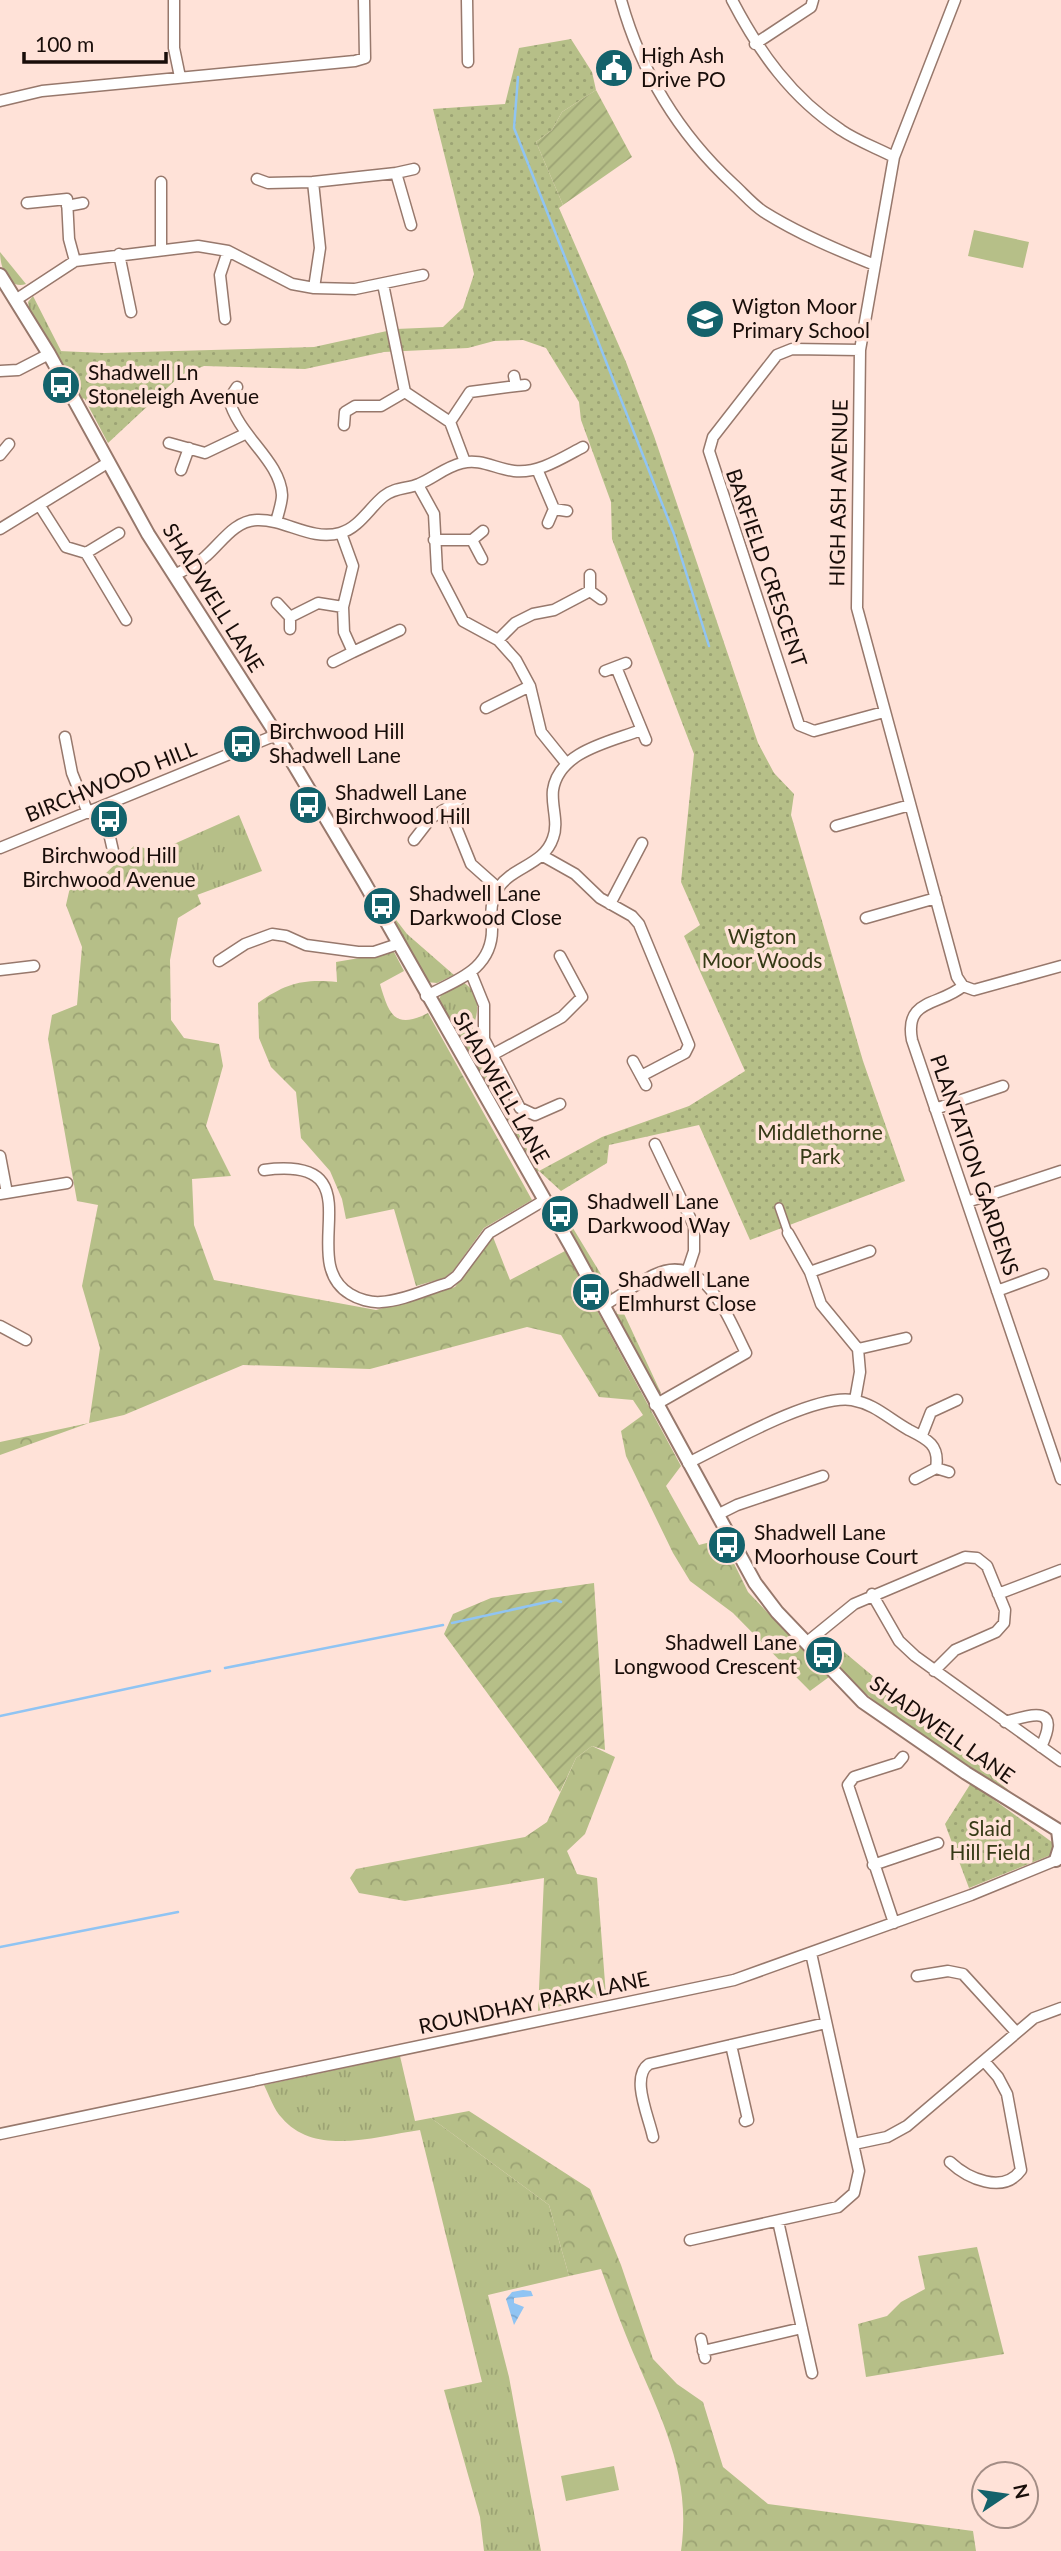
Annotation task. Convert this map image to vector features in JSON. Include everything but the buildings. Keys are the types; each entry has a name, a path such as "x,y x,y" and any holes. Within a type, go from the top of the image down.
{"street":[{"path":"174,0 174,48 180,77"},
{"path":"0,101 43,92 365,58 364,0"},
{"path":"467,0 468,62"},
{"path":"621,0 634,43 663,102 705,158 763,211 821,243 875,265"},
{"path":"732,0 755,44 791,88 842,130 894,157"},
{"path":"755,44 811,7 813,0"},
{"name":"HIGH ASH AVENUE","path":"955,0 894,157 860,350 856,608 957,977 963,986"},
{"path":"257,179 268,183 313,182 414,169"},
{"path":"396,173 411,225"},
{"path":"313,182 320,248 314,288"},
{"path":"161,183 161,249"},
{"path":"27,203 66,199 82,204"},
{"path":"66,199 69,239 75,261"},
{"path":"16,299 75,261 198,246 228,251 292,284 334,291 423,275"},
{"path":"225,319 220,275 228,251"},
{"path":"119,254 131,312"},
{"name":"SHADWELL LANE","path":"0,275 49,354 175,575 276,735 398,944 603,1306 755,1583 806,1643 863,1702 966,1773 1059,1831"},
{"path":"383,284 405,392 450,422 465,462"},
{"name":"BARFIELD CRESCENT","path":"860,350 792,349 777,355 713,437 709,451 799,725 814,731 884,712"},
{"path":"0,371 18,370 49,354"},
{"path":"450,422 470,392 519,383"},
{"path":"237,387 229,399 244,434 277,472 282,496 275,522"},
{"path":"344,425 342,410 355,406 380,406 405,392"},
{"path":"169,443 205,453 244,434"},
{"path":"0,455 9,444"},
{"path":"175,575 205,557 237,526 256,520 275,522 311,534 341,533 363,518 385,495 400,487 418,485 446,468 465,462 490,464 513,471 537,469 583,447"},
{"path":"181,470 188,448"},
{"path":"0,529 109,462"},
{"path":"537,469 554,509 548,523"},
{"path":"418,485 434,514 437,571 463,621 498,640 516,660 530,685 541,733 566,763"},
{"path":"40,506 66,547 86,553 126,620"},
{"path":"554,509 567,511"},
{"path":"434,540 472,540 483,531"},
{"path":"86,553 119,533"},
{"path":"341,533 353,566 343,607 344,632 353,652"},
{"path":"472,540 482,559"},
{"path":"590,575 590,591"},
{"path":"498,640 515,623 533,614 554,610 590,591"},
{"path":"590,591 601,599"},
{"path":"277,603 290,617 290,629"},
{"path":"290,617 318,603 343,607"},
{"path":"333,663 400,630"},
{"path":"426,996 471,973 489,949 491,906 498,888 543,856 555,827 554,789 566,763 589,750 643,735 621,665 605,671"},
{"path":"486,708 530,685"},
{"name":"BIRCHWOOD HILL","path":"0,848 276,735"},
{"path":"63,743 88,813"},
{"path":"414,840 431,818 453,804 471,864 498,888"},
{"path":"836,826 910,805"},
{"path":"103,807 114,855"},
{"path":"610,904 642,844"},
{"path":"543,856 575,874 639,924 689,1045 685,1053 641,1076"},
{"path":"866,918 936,898"},
{"path":"219,961 245,944 272,934 286,936 306,945 358,952 374,952 398,944"},
{"path":"492,1055 562,1017 582,997 560,956"},
{"path":"0,970 34,966"},
{"name":"PLANTATION GARDENS","path":"1061,966 974,990 963,986 920,1006 909,1027 1061,1479"},
{"path":"471,973 484,1005 482,1029 492,1055 524,1111 540,1114 560,1104"},
{"path":"633,1061 646,1086"},
{"path":"935,1109 1003,1086"},
{"path":"655,1144 694,1226 694,1251 687,1272"},
{"path":"0,1156 4,1194 66,1183"},
{"path":"264,1170 291,1167 306,1170 318,1178 330,1200 328,1245 332,1276 351,1295 379,1303 448,1283 457,1276 489,1233 543,1201"},
{"path":"967,1202 1061,1171"},
{"path":"536,1188 548,1182"},
{"path":"779,1207 788,1233 810,1272 821,1304 858,1349 860,1372 855,1400"},
{"path":"810,1272 870,1251"},
{"path":"603,1306 656,1274 687,1272 706,1283 715,1294 746,1353 655,1405"},
{"path":"997,1291 1042,1274"},
{"path":"0,1326 26,1340"},
{"path":"858,1349 906,1338"},
{"path":"688,1463 800,1410 835,1401 855,1400 875,1407 922,1435 934,1447 938,1459 936,1468"},
{"path":"922,1435 931,1412 957,1401"},
{"path":"915,1479 936,1468 949,1472"},
{"path":"717,1516 737,1505 824,1476"},
{"path":"806,1643 837,1615 872,1594 971,1556 987,1566 1006,1616 1001,1628 955,1650 934,1671"},
{"path":"998,1594 1061,1570"},
{"path":"872,1594 900,1641 934,1671 1061,1761"},
{"path":"1005,1722 1035,1713 1043,1715 1049,1721 1050,1729 1041,1747"},
{"path":"894,1923 848,1785 854,1777 898,1763 903,1758"},
{"path":"1058,1859 1059,1831"},
{"path":"873,1864 938,1843"},
{"name":"ROUNDHAY PARK LANE","path":"0,2134 734,1980 894,1923 1058,1859"},
{"path":"690,2240 838,2207 847,2201 859,2182 811,1953"},
{"path":"917,1976 948,1971 963,1974 1016,2032"},
{"path":"853,2144 897,2133 1034,2018 1061,2008"},
{"path":"654,2136 640,2080 645,2066 826,2023"},
{"path":"730,2045 748,2120 745,2121"},
{"path":"950,2162 976,2180 986,2183 1013,2178 1021,2171 1007,2094 998,2077 984,2061"},
{"path":"778,2221 812,2373"},
{"path":"701,2339 704,2354 802,2328"}],"green space":[{"name":"Wigton Moor Woods","path":"571,39 592,72 596,90 562,112 552,130 536,142 563,205 559,208 626,362 654,436 758,743 774,773 794,794 791,815 863,1061 905,1181 750,1240 699,1125 609,1145 607,1163 561,1191 539,1171 602,1137 689,1106 745,1071 684,936 700,925 681,882 694,754 612,539 611,502 581,420 579,402 546,348 523,340 494,341 468,348 384,352 305,369 204,366 181,375 108,443 59,351 104,353 314,347 396,329 443,327 463,308 474,274 433,109 505,104 519,48"},
{"path":"596,90 632,157 563,205 536,142 552,130 562,112"},
{"path":"974,230 1029,242 1023,268 968,256"},
{"path":"0,252 26,284 14,284 6,276"},
{"path":"33,296 85,398 82,399 29,309 28,302"},
{"path":"239,815 262,871 197,895 190,875 169,874 156,852"},
{"path":"135,845 156,852 169,874 190,875 201,904 178,918 170,960 171,1020 184,1038 219,1044 223,1066 206,1126 231,1176 192,1179 194,1225 214,1280 376,1310 455,1287 493,1237 510,1280 565,1251 681,1466 666,1486 699,1545 722,1539 748,1592 829,1677 810,1691 733,1613 690,1581 673,1553 626,1456 621,1431 643,1415 633,1400 599,1397 561,1335 527,1327 370,1369 243,1365 124,1415 89,1423 100,1348 82,1286 98,1205 77,1201 48,1039 52,1015 77,1005 82,947 66,905 71,883 103,876"},
{"path":"380,899 407,934 454,975 437,983 426,982"},
{"path":"394,952 404,971 380,984 390,1011 401,1019 408,1020 428,1013 532,1200 484,1228 453,1271 444,1278 416,1286 394,1209 346,1219 342,1199 330,1171 301,1138 296,1092 271,1067 259,1038 258,1003 268,996 304,982 337,982 336,962"},
{"path":"463,982 475,995 477,1002 476,1017 468,1041 539,1171 534,1173 438,1001 442,993"},
{"path":"554,1197 613,1294 607,1294 599,1286"},
{"path":"619,1303 661,1393 658,1394 615,1315"},
{"path":"89,1423 0,1455 0,1442"},
{"path":"594,1583 605,1750 592,1746 576,1758 560,1792 444,1634 453,1614 491,1598"},
{"path":"824,1635 1012,1793 935,1744 870,1697 844,1673 827,1652"},
{"path":"592,1746 615,1757 585,1834 567,1851 577,1874 597,1878 606,1996 538,2011 544,1878 405,1901 359,1893 350,1878 356,1869 525,1837 547,1822 576,1758"},
{"name":"Slaid Hill Field","path":"971,1783 1061,1851 969,1888 945,1824"},
{"path":"400,2056 415,2121 431,2118 549,2205 569,2276 488,2295 509,2377 541,2551 484,2551 480,2517 444,2390 482,2382 420,2130 347,2141 311,2137 296,2130 282,2118 264,2085"},
{"path":"469,2111 590,2189 621,2265 653,2359 677,2384 703,2402 723,2467 768,2504 973,2531 976,2551 681,2551 682,2497 672,2448 601,2269 569,2276 549,2205 431,2118"},
{"path":"977,2247 1004,2354 866,2377 858,2324 887,2316 901,2302 925,2289 918,2256"},
{"path":"614,2466 619,2490 566,2501 561,2476"}],"water":[{"path":"531,2291 533,2296 514,2298 514,2303 524,2307 514,2325 506,2299 512,2292"}],"waterway":[{"path":"518,77 514,128 674,534 709,646"},
{"path":"452,1623 556,1600 561,1602"},
{"path":"225,1668 443,1625"},
{"path":"0,1716 210,1671"},
{"path":"0,1947 178,1912"}],"place":[{"name":"High Ash Drive PO","path":"614,68"},
{"name":"Wigton Moor Primary School","path":"705,319"},
{"name":"Shadwell Ln Stoneleigh Avenue","path":"61,385"},
{"name":"Birchwood Hill Shadwell Lane","path":"242,744"},
{"name":"Shadwell Lane Birchwood Hill","path":"308,805"},
{"name":"Birchwood Hill Birchwood Avenue","path":"109,819"},
{"name":"Shadwell Lane Darkwood Close","path":"382,906"},
{"name":"Shadwell Lane Darkwood Way","path":"560,1214"},
{"name":"Shadwell Lane Elmhurst Close","path":"591,1292"},
{"name":"Shadwell Lane Moorhouse Court","path":"727,1545"},
{"name":"Shadwell Lane Longwood Crescent","path":"824,1655"}],"park label":[{"name":"Middlethorne Park","path":"820,1145"}]}
